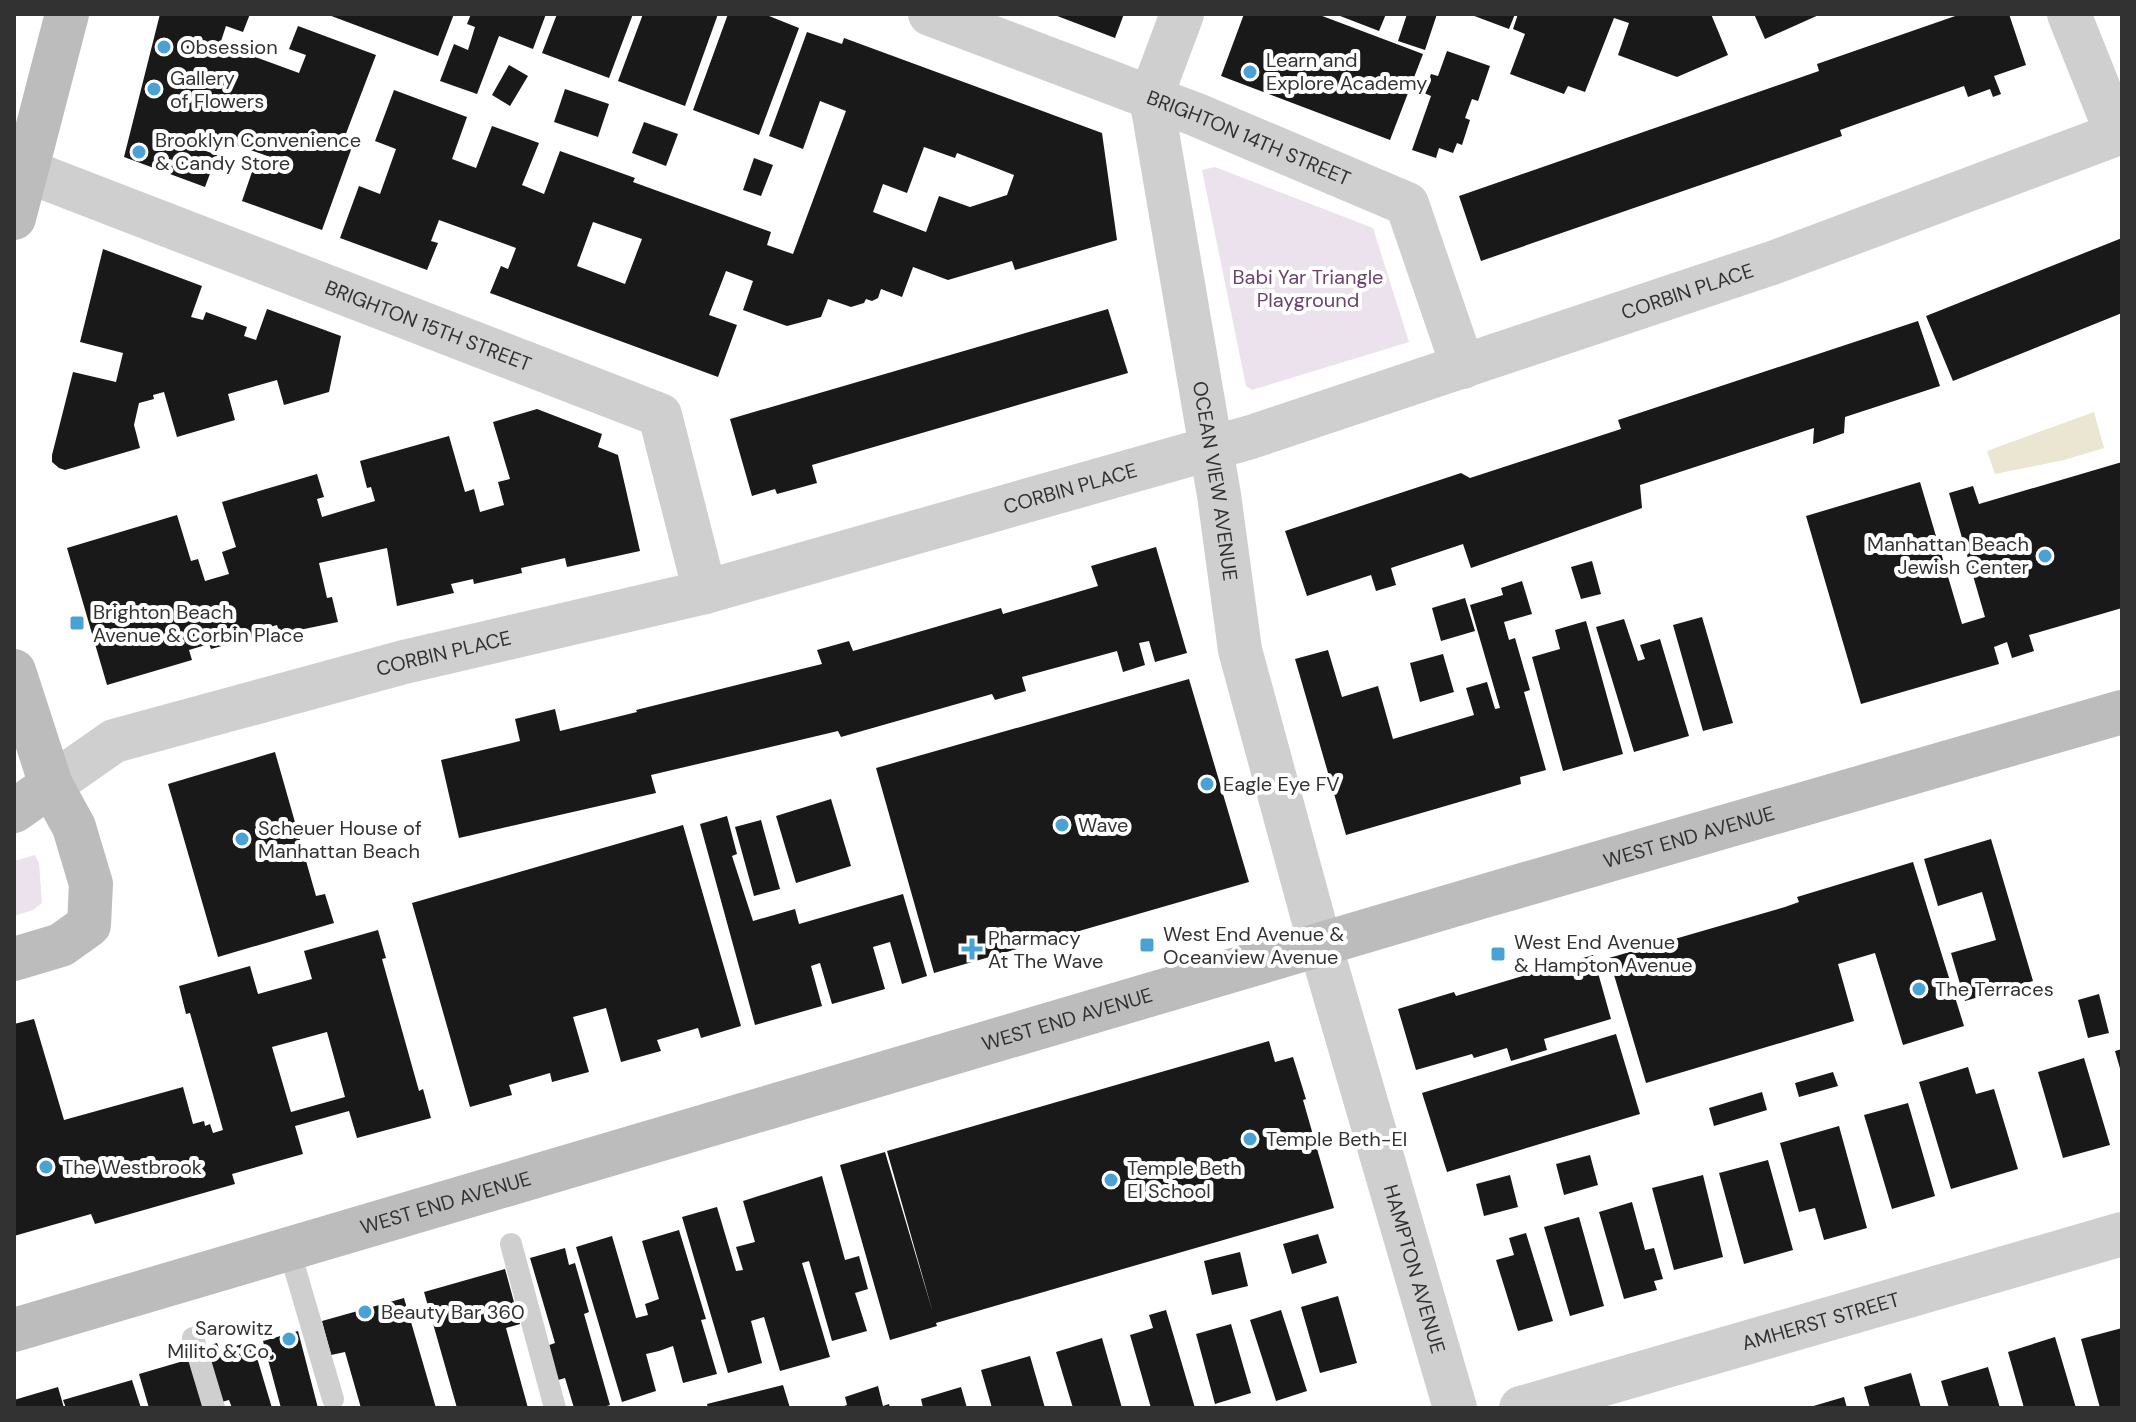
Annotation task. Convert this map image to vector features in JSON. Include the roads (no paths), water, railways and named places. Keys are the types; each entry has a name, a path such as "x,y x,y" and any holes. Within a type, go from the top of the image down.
{"main road":[{"path":"14,218 67,14"},
{"path":"14,671 51,785 74,827 91,884 89,925 61,945 14,959"},
{"name":"WEST END AVENUE","path":"14,1330 1320,944 2122,712"},
{"name":"CORBIN PLACE","path":"14,811 51,785"}],"street":[{"name":"BRIGHTON 14TH STREET","path":"930,14 1151,97 1407,204 1463,367"},
{"path":"1151,97 1182,14"},
{"path":"2069,14 2119,133"},
{"name":"OCEAN VIEW AVENUE","path":"1151,97 1211,449 1240,650 1320,944"},
{"name":"CORBIN PLACE","path":"51,785 114,741 404,662 705,592 1211,449 1775,262 2119,133"},
{"name":"BRIGHTON 15TH STREET","path":"27,171 660,415 705,592"},
{"name":"HAMPTON AVENUE","path":"1320,944 1455,1408"},
{"name":"AMHERST STREET","path":"1521,1408 2122,1234"}],"lane":[{"path":"511,1244 555,1408"},
{"path":"289,1249 333,1399"},
{"path":"193,1338 214,1408"}],"place":[{"name":"Obsession","path":"164,47"},
{"name":"Learn and Explore Academy","path":"1250,72"},
{"name":"Gallery of Flowers","path":"154,89"},
{"name":"Brooklyn Convenience & Candy Store","path":"139,152"},
{"name":"Manhattan Beach Jewish Center","path":"2045,556"},
{"name":"Brighton Beach Avenue & Corbin Place","path":"77,623"},
{"name":"Eagle Eye FV","path":"1207,784"},
{"name":"Wave","path":"1062,825"},
{"name":"Scheuer House of Manhattan Beach","path":"242,839"},
{"name":"West End Avenue & Oceanview Avenue","path":"1147,945"},
{"name":"Pharmacy At The Wave","path":"972,949"},
{"name":"West End Avenue & Hampton Avenue","path":"1498,954"},
{"name":"The Terraces","path":"1919,989"},
{"name":"Temple Beth-El","path":"1250,1139"},
{"name":"The Westbrook","path":"46,1167"},
{"name":"Temple Beth El School","path":"1111,1180"},
{"name":"Beauty Bar 360","path":"365,1312"},
{"name":"Sarowitz Milito & Co.","path":"289,1339"}],"park label":[{"name":"Babi Yar Triangle Playground","path":"1308,288"}]}
